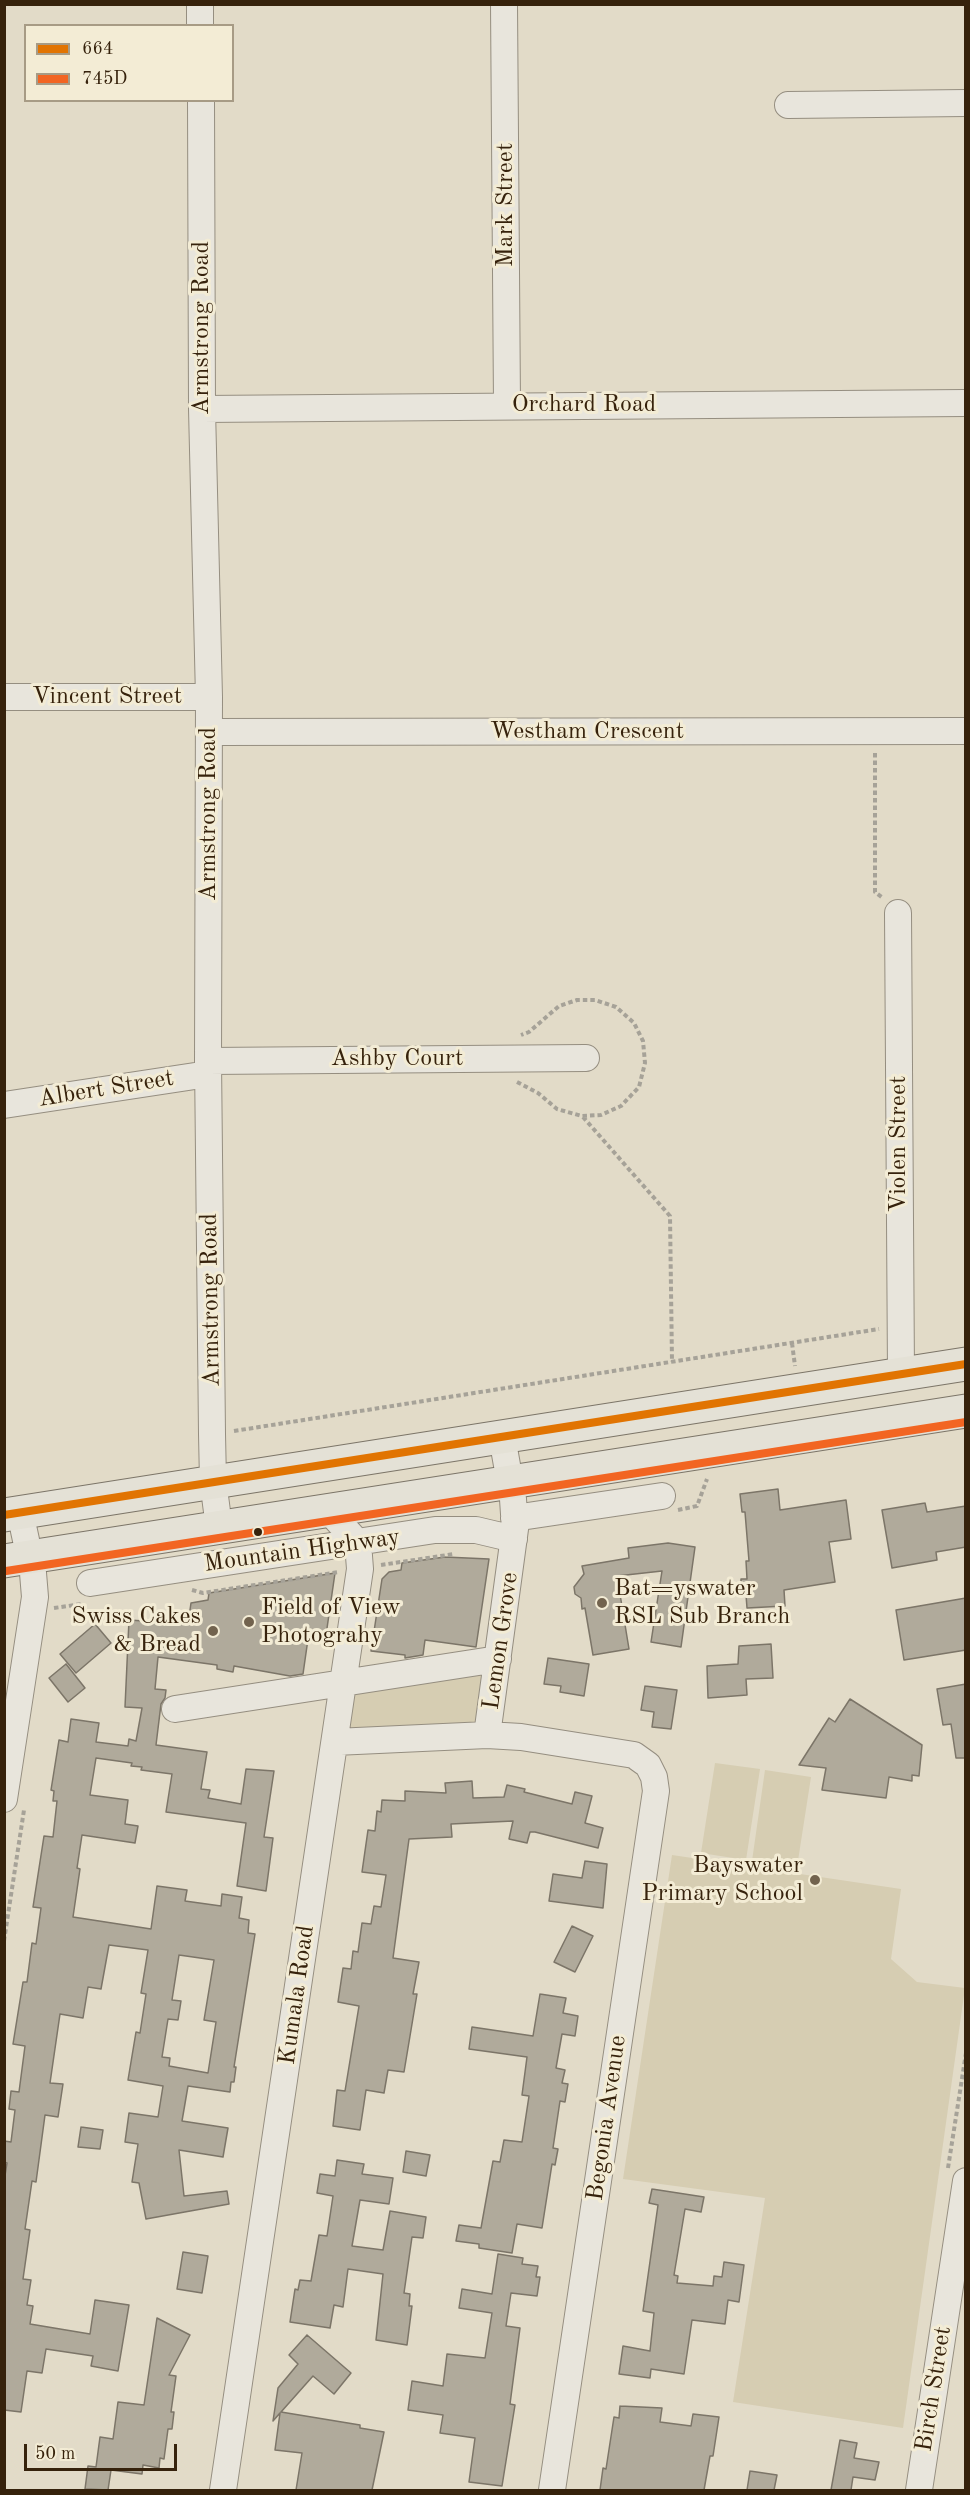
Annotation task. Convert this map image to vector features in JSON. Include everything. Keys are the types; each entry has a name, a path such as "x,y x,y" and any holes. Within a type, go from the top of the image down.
{"main road":[{"path":"12,1514 966,1364"},
{"name":"Mountain Highway","path":"17,1560 966,1411"}],"street":[{"path":"200,4 200,24"},
{"name":"Mark Street","path":"504,4 507,405"},
{"name":"Armstrong Road","path":"201,102 202,409 209,697 208,1067 213,1481 219,1527"},
{"path":"788,105 966,103"},
{"name":"Orchard Road","path":"202,409 966,403"},
{"name":"Vincent Street","path":"4,697 209,697"},
{"name":"Westham Crescent","path":"208,732 966,731"},
{"name":"Violen Street","path":"898,913 901,1374"},
{"name":"Ashby Court","path":"208,1067 586,1058"},
{"name":"Albert Street","path":"4,1105 208,1067"},
{"name":"Lemon Grove","path":"487,1735 514,1534 510,1481 502,1437"},
{"path":"435,1530 474,1488"},
{"name":"Mountain Highway","path":"90,1583 435,1530 476,1530 514,1534 666,1504"},
{"path":"328,1510 357,1543"},
{"path":"4,1799 34,1604 34,1584 17,1560 12,1514"},
{"name":"Kumala Road","path":"223,2490 360,1569 357,1543"},
{"path":"94,1547 147,1574"},
{"path":"175,1709 498,1659"},
{"name":"Lemon Grove","path":"335,1742 487,1735 521,1737 634,1755"},
{"name":"Begonia Avenue","path":"552,2490 656,1791 652,1770 643,1759 634,1755"},
{"name":"Birch Street","path":"919,2490 966,2181"}],"path":[{"path":"875,731 875,892 898,913"},
{"path":"582,1116 670,1216 672,1362"},
{"path":"224,1432 878,1330"},
{"path":"792,1343 797,1378"},
{"path":"666,1504 697,1506 706,1480 711,1473"},
{"path":"372,1567 460,1554"}],"shaded area":[{"path":"498,1659 487,1735 335,1742 343,1683"},
{"path":"715,1763 760,1769 746,1860 701,1853"},
{"path":"765,1770 811,1777 797,1867 752,1861"},
{"path":"672,1855 901,1889 891,1959 917,1982 965,1988 903,2428 733,2402 765,2198 623,2179"}],"building":[{"path":"778,1489 780,1510 846,1500 851,1539 829,1542 835,1582 784,1590 785,1606 747,1608 746,1595 741,1596 741,1579 747,1579 746,1561 749,1561 745,1512 742,1512 740,1494"},
{"path":"925,1503 927,1512 966,1506 966,1547 936,1552 937,1560 892,1568 882,1510"},
{"path":"668,1543 695,1547 681,1647 651,1642 662,1571 617,1576 629,1649 593,1655 585,1608 582,1609 581,1598 575,1594 574,1587 584,1574 582,1566 629,1558 628,1548"},
{"path":"445,1557 489,1559 476,1647 425,1640 423,1655 405,1658 405,1655 371,1651 382,1579 389,1572 401,1570 402,1563"},
{"path":"335,1573 325,1642 308,1639 303,1674 290,1676 234,1666 233,1672 217,1669 217,1665 158,1657 155,1689 166,1690 161,1704 156,1745 207,1752 201,1789 210,1790 208,1798 241,1804 246,1769 274,1771 264,1837 273,1838 266,1891 237,1886 246,1823 166,1812 172,1774 141,1770 142,1767 131,1766 132,1763 96,1758 90,1795 128,1800 125,1824 138,1826 135,1843 82,1835 73,1917 151,1929 157,1886 187,1890 185,1901 221,1906 222,1894 242,1897 239,1918 249,1920 248,1933 255,1934 234,2067 236,2067 234,2082 231,2082 230,2092 188,2086 182,2121 228,2128 223,2157 179,2150 184,2196 227,2191 229,2204 146,2219 139,2183 132,2182 138,2144 125,2142 129,2113 158,2117 163,2086 128,2080 136,2032 140,2033 146,1994 141,1993 148,1950 109,1945 101,1989 88,1987 83,2018 60,2014 50,2083 63,2084 58,2117 45,2115 36,2182 32,2181 25,2229 30,2230 23,2279 31,2280 27,2305 33,2306 30,2324 90,2334 95,2300 129,2305 118,2371 91,2366 93,2356 46,2349 42,2373 27,2371 21,2412 4,2410 4,2182 7,2163 4,2162 4,2141 11,2142 15,2110 9,2109 11,2091 19,2092 25,2046 13,2044 23,1982 27,1982 32,1943 36,1944 41,1908 33,1907 44,1836 53,1837 57,1801 53,1801 54,1791 51,1790 59,1740 68,1742 71,1719 99,1723 96,1742 128,1746 129,1739 136,1741 142,1708 125,1707 129,1620 188,1624 191,1603 208,1600 209,1593","holes":["179,1955 214,1960 204,2020 216,2022 208,2073 169,2066 170,2058 162,2057 168,2019 178,2020 181,2001 172,2000"]},
{"path":"966,1598 966,1650 904,1660 896,1610"},
{"path":"95,1624 111,1643 76,1673 60,1654"},
{"path":"771,1644 773,1678 746,1679 747,1695 708,1698 707,1666 738,1664 739,1646"},
{"path":"548,1658 589,1664 584,1696 560,1692 561,1686 544,1684"},
{"path":"66,1664 85,1688 68,1702 49,1678"},
{"path":"966,1684 966,1758 956,1758 951,1724 943,1725 937,1689"},
{"path":"645,1686 677,1690 671,1729 652,1727 654,1712 641,1710"},
{"path":"850,1699 922,1745 919,1776 912,1775 912,1781 889,1777 886,1798 822,1790 826,1768 799,1765 829,1718 835,1722"},
{"path":"472,1781 473,1798 504,1797 507,1785 525,1789 524,1792 572,1804 575,1792 592,1796 585,1823 603,1828 598,1848 535,1832 530,1832 527,1843 509,1839 513,1821 451,1824 452,1837 409,1839 393,1958 419,1962 413,1994 417,1994 404,2072 388,2070 384,2093 366,2090 360,2130 333,2126 337,2090 345,2091 359,2006 338,2002 343,1968 351,1969 353,1951 358,1952 362,1923 371,1924 374,1906 381,1907 386,1875 362,1872 368,1830 375,1831 377,1811 381,1812 382,1800 405,1801 405,1791 446,1793 445,1783"},
{"path":"585,1861 607,1864 603,1908 549,1901 553,1874 582,1878"},
{"path":"572,1926 593,1936 575,1972 554,1962"},
{"path":"540,1994 566,1998 563,2013 578,2016 575,2036 562,2034 556,2068 565,2070 562,2083 568,2084 565,2102 560,2101 553,2148 558,2149 555,2165 552,2164 542,2228 517,2224 512,2253 479,2248 479,2244 456,2241 459,2225 481,2228 493,2161 500,2162 504,2140 522,2142 529,2096 522,2095 527,2057 469,2049 472,2027 533,2036"},
{"path":"81,2127 103,2130 100,2149 78,2147"},
{"path":"406,2151 430,2155 426,2176 403,2172"},
{"path":"337,2160 364,2164 362,2174 393,2178 389,2204 360,2200 352,2246 383,2250 390,2211 426,2217 423,2238 412,2237 404,2293 410,2294 409,2306 412,2306 407,2345 376,2340 383,2274 348,2269 343,2307 334,2305 330,2328 290,2322 295,2289 298,2290 300,2280 311,2281 319,2235 327,2236 333,2196 317,2193 320,2174 335,2176"},
{"path":"652,2189 704,2197 701,2212 685,2209 674,2275 678,2276 677,2283 713,2286 714,2276 722,2277 724,2262 744,2265 739,2302 728,2300 725,2324 692,2320 684,2374 651,2369 650,2378 619,2374 623,2346 650,2351 654,2313 643,2311 658,2205 649,2203"},
{"path":"183,2252 208,2256 202,2293 177,2289"},
{"path":"498,2254 523,2258 522,2264 538,2266 536,2277 540,2277 537,2296 511,2293 506,2326 520,2328 510,2404 515,2405 502,2486 469,2482 475,2438 440,2433 443,2415 408,2410 412,2381 443,2386 447,2354 485,2358 492,2313 459,2308 462,2289 492,2294"},
{"path":"157,2318 190,2335 169,2375 176,2376 171,2412 174,2412 172,2429 168,2429 164,2459 160,2458 159,2468 143,2465 142,2474 111,2470 108,2490 85,2489 88,2466 96,2467 100,2437 113,2439 118,2402 144,2405"},
{"path":"307,2335 351,2373 334,2394 313,2376 281,2412 360,2425 360,2428 384,2432 372,2490 296,2490 302,2453 275,2450 280,2413 273,2421 278,2388 298,2364 289,2355"},
{"path":"620,2406 662,2408 660,2422 691,2426 693,2414 719,2417 713,2456 710,2456 704,2490 600,2490 603,2468 606,2469 614,2417 619,2418"},
{"path":"840,2440 857,2443 854,2458 879,2462 875,2480 853,2477 851,2490 831,2490"},
{"path":"750,2471 777,2475 774,2490 747,2490"}],"transit line":[{"name":"664","path":"4,1515 966,1364"},
{"name":"745D","path":"6,1571 966,1422"}],"place":[{"name":"Bat=yswater RSL Sub Branch","path":"602,1603"},
{"name":"Field of View Photograhy","path":"249,1622"},
{"name":"Swiss Cakes & Bread","path":"213,1631"},
{"name":"Bayswater Primary School","path":"815,1880"}]}
